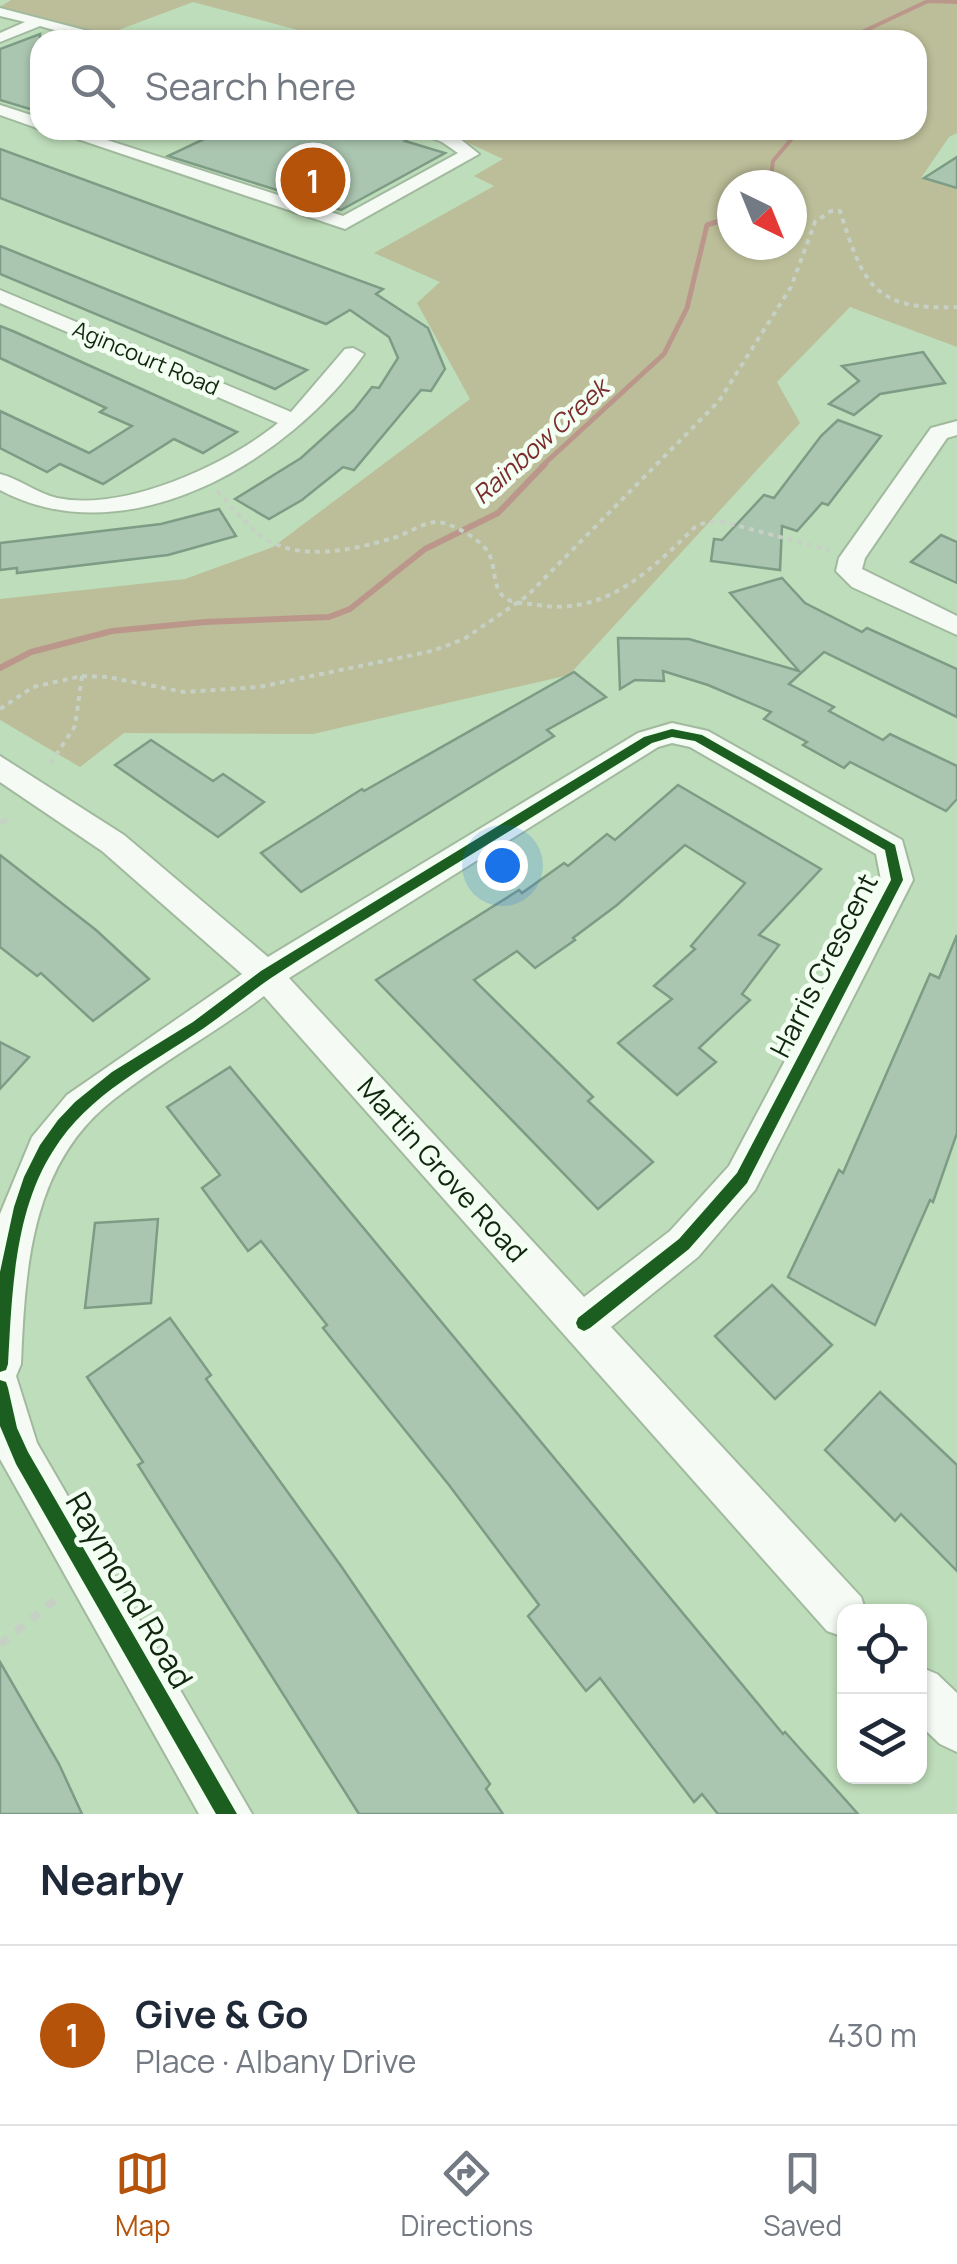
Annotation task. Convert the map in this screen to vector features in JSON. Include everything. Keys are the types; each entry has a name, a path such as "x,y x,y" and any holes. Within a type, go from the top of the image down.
{"street":[{"path":"7,14 71,30"},
{"path":"0,38 39,21"},
{"path":"0,110 30,120"},
{"path":"90,140 345,223 470,154 451,140"},
{"name":"Agincourt Road","path":"0,296 291,420"},
{"path":"0,481 42,502 71,507 157,496 220,470 291,420 339,375 353,354"},
{"path":"957,428 939,433 852,558 849,571 861,581 957,626"},
{"name":"Harris Crescent","path":"266,975 648,740 672,733 698,738 890,848 897,880 742,1178 684,1244 584,1323"},
{"name":"Martin Grove Road","path":"0,767 113,843 266,975 837,1606"},
{"path":"0,1364 14,1239 22,1205 48,1146 76,1111 116,1076 220,1010 266,975"},
{"name":"Raymond Road","path":"0,1388 9,1429 22,1458 228,1814"},
{"path":"923,1694 957,1727"}],"path":[{"path":"0,709 33,687 82,676 108,677 184,692 258,687 432,652 464,639 515,603 597,526 719,400 792,288 815,222 822,216 840,211 859,272 880,295 910,308 957,307"},
{"path":"216,491 262,537 278,546 308,552 352,549 398,537 433,522 452,525 477,541 493,559 500,592 515,603 562,607 606,599 644,578 694,528 706,522 724,522 836,552"},
{"path":"48,768 66,748 78,726 82,676"},
{"path":"0,823 9,819"},
{"path":"0,1644 89,1574"}],"green space":[{"path":"11,0 957,0 957,133 949,137 921,178 957,189 957,347 850,307 777,382 800,423 569,675 313,734 124,733 80,767 0,720 0,599 185,579 273,547 470,399 417,303 440,282 374,253 494,186 474,176 503,159 462,140 927,140 927,30 298,30 193,2 119,30 77,30 0,7"}],"building":[{"path":"30,38 30,109 0,100 0,49"},
{"path":"202,140 407,140 445,153 341,210 168,156"},
{"path":"0,149 383,289 376,294 428,328 445,369 431,391 421,390 354,470 343,467 302,500 269,519 235,499 301,458 354,410 372,387 379,388 398,358 389,337 350,310 326,324 0,198"},
{"path":"957,157 957,188 924,178"},
{"path":"0,246 307,370 275,389 0,274"},
{"path":"0,326 237,432 203,453 174,439 103,484 60,464 47,472 0,448 0,411 89,453 132,426 100,412 106,408 0,358"},
{"path":"923,352 945,383 880,394 854,415 829,404 859,381 842,366"},
{"path":"838,420 881,436 828,505 822,503 797,531 782,526 780,570 711,561 714,539 722,540 764,495 774,498"},
{"path":"219,509 236,536 168,555 17,573 17,568 0,570 0,543 161,524"},
{"path":"941,535 957,542 957,583 911,562"},
{"path":"782,578 805,603 862,632 867,628 957,669 957,717 824,652 789,684 834,707 829,711 883,740 890,734 957,766 957,799 946,811 850,762 844,768 764,719 771,712 708,685 663,671 664,681 635,680 620,689 618,638 689,639 799,671 730,593"},
{"path":"574,672 606,697 547,730 554,736 301,892 261,853 362,789"},
{"path":"151,740 213,781 223,774 264,802 218,837 115,765"},
{"path":"678,785 821,869 759,935 779,945 742,994 750,1000 699,1048 716,1062 677,1095 618,1043 672,999 654,986 695,949 691,946 745,883 685,845 575,940 535,968 517,951 474,980 593,1097 588,1101 653,1162 598,1209 376,980 519,890 522,893 564,863 568,866 607,834 615,840"},
{"path":"0,855 96,930 149,979 93,1021 41,973 37,976 0,947"},
{"path":"957,935 957,1133 933,1202 930,1200 875,1325 788,1277 839,1170 843,1173 930,974 939,978"},
{"path":"0,1042 29,1057 0,1089"},
{"path":"230,1067 783,1734 858,1814 718,1814 702,1794 694,1802 600,1678 586,1691 528,1616 539,1605 323,1328 327,1325 261,1241 248,1251 202,1188 220,1175 167,1107"},
{"path":"158,1219 151,1303 85,1308 95,1223"},
{"path":"772,1285 832,1345 775,1399 715,1336"},
{"path":"170,1318 211,1375 206,1379 341,1566 490,1784 486,1789 503,1814 359,1814 138,1465 143,1462 87,1377"},
{"path":"880,1392 957,1465 957,1571 901,1514 895,1521 825,1450"},
{"path":"0,1662 59,1764 82,1814 0,1814"}],"waterway":[{"name":"Rainbow Creek","path":"866,30 928,1 957,2"},
{"name":"Rainbow Creek","path":"772,170 773,161 791,140"},
{"name":"Rainbow Creek","path":"542,466 664,354 687,308 707,225 717,222"},
{"name":"Rainbow Creek","path":"0,668 31,652 112,631 329,617 350,609 425,549 498,513 545,464"}],"cycle path":[{"path":"0,1364 8,1270 21,1207 46,1149 80,1106 266,975 648,740 672,733 698,738 891,848 897,880 742,1178 684,1244 584,1323"},
{"path":"0,1388 9,1429 22,1458 227,1814"}],"place":[{"name":"Give & Go","path":"313,180"}]}
